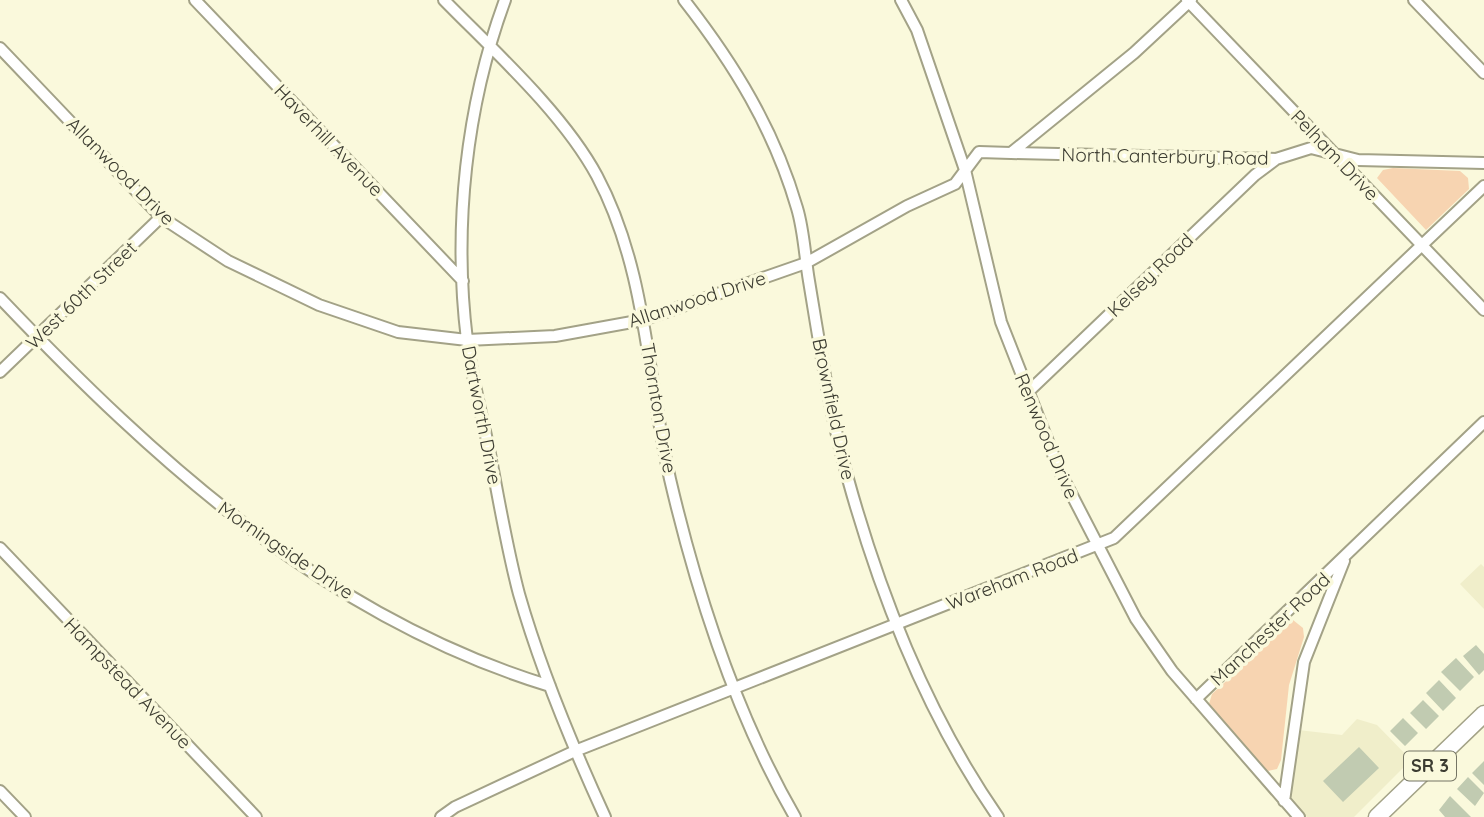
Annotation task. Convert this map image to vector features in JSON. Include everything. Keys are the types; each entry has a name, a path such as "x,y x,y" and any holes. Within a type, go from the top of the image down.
{"main road":[{"name":"SR 3","path":"1377,817 1484,714"}],"street":[{"name":"Haverhill Avenue","path":"195,0 463,281"},
{"name":"Thornton Drive","path":"444,0 553,115 597,176 628,251 643,320 670,478 696,574 734,687 795,817"},
{"name":"Dartworth Drive","path":"505,0 488,46 471,122 464,195 463,281 467,340 519,594 575,751 605,817"},
{"name":"Brownfield Drive","path":"684,0 727,56 767,125 798,210 826,382 848,479 896,625 944,732 998,817"},
{"name":"Renwood Drive","path":"901,0 917,30 965,170 1001,321 1060,472 1136,619 1172,671 1299,817"},
{"path":"1414,0 1484,73"},
{"path":"1012,153 1134,53 1189,1"},
{"name":"Pelham Drive","path":"1189,1 1484,310"},
{"name":"Allanwood Drive","path":"0,48 161,217 228,261 319,305 398,332 467,340 555,336 643,320 806,263 906,206 955,184 979,152 1012,153"},
{"name":"North Canterbury Road","path":"1012,153 1276,159 1311,148 1358,160 1484,163"},
{"name":"Kelsey Road","path":"1027,393 1255,175 1276,159"},
{"name":"Wareham Road","path":"441,817 455,807 575,751 1114,538 1484,186"},
{"name":"West 60th Street","path":"0,372 161,217"},
{"name":"Morningside Drive","path":"0,298 158,455 245,527 327,581 424,638 497,670 550,686"},
{"name":"Manchester Road","path":"1196,699 1484,422"},
{"name":"Hampstead Avenue","path":"0,548 256,817"},
{"name":"Manchester Road","path":"1284,801 1304,662 1345,558"},
{"path":"0,791 25,817"}],"shaded area":[{"path":"1393,168 1460,171 1468,178 1469,189 1426,230 1377,178 1383,170"},
{"path":"1481,564 1484,567 1484,609 1460,584"},
{"path":"1293,620 1303,628 1304,637 1289,685 1281,760 1277,769 1268,771 1260,767 1217,718 1209,704 1212,694"},
{"path":"1357,719 1377,725 1411,760 1354,817 1307,817 1290,799 1298,730 1342,735"}],"building":[{"path":"1476,645 1484,654 1484,670 1479,675 1463,656"},
{"path":"1456,658 1474,677 1460,691 1441,672"},
{"path":"1439,680 1456,698 1443,711 1426,693"},
{"path":"1423,700 1439,716 1426,729 1410,713"},
{"path":"1403,718 1418,733 1405,746 1390,731"},
{"path":"1359,747 1379,768 1343,802 1323,781"},
{"path":"1484,761 1484,785 1472,773"},
{"path":"1468,777 1484,793 1475,806 1457,789"},
{"path":"1450,796 1471,817 1445,817 1439,810"}]}
